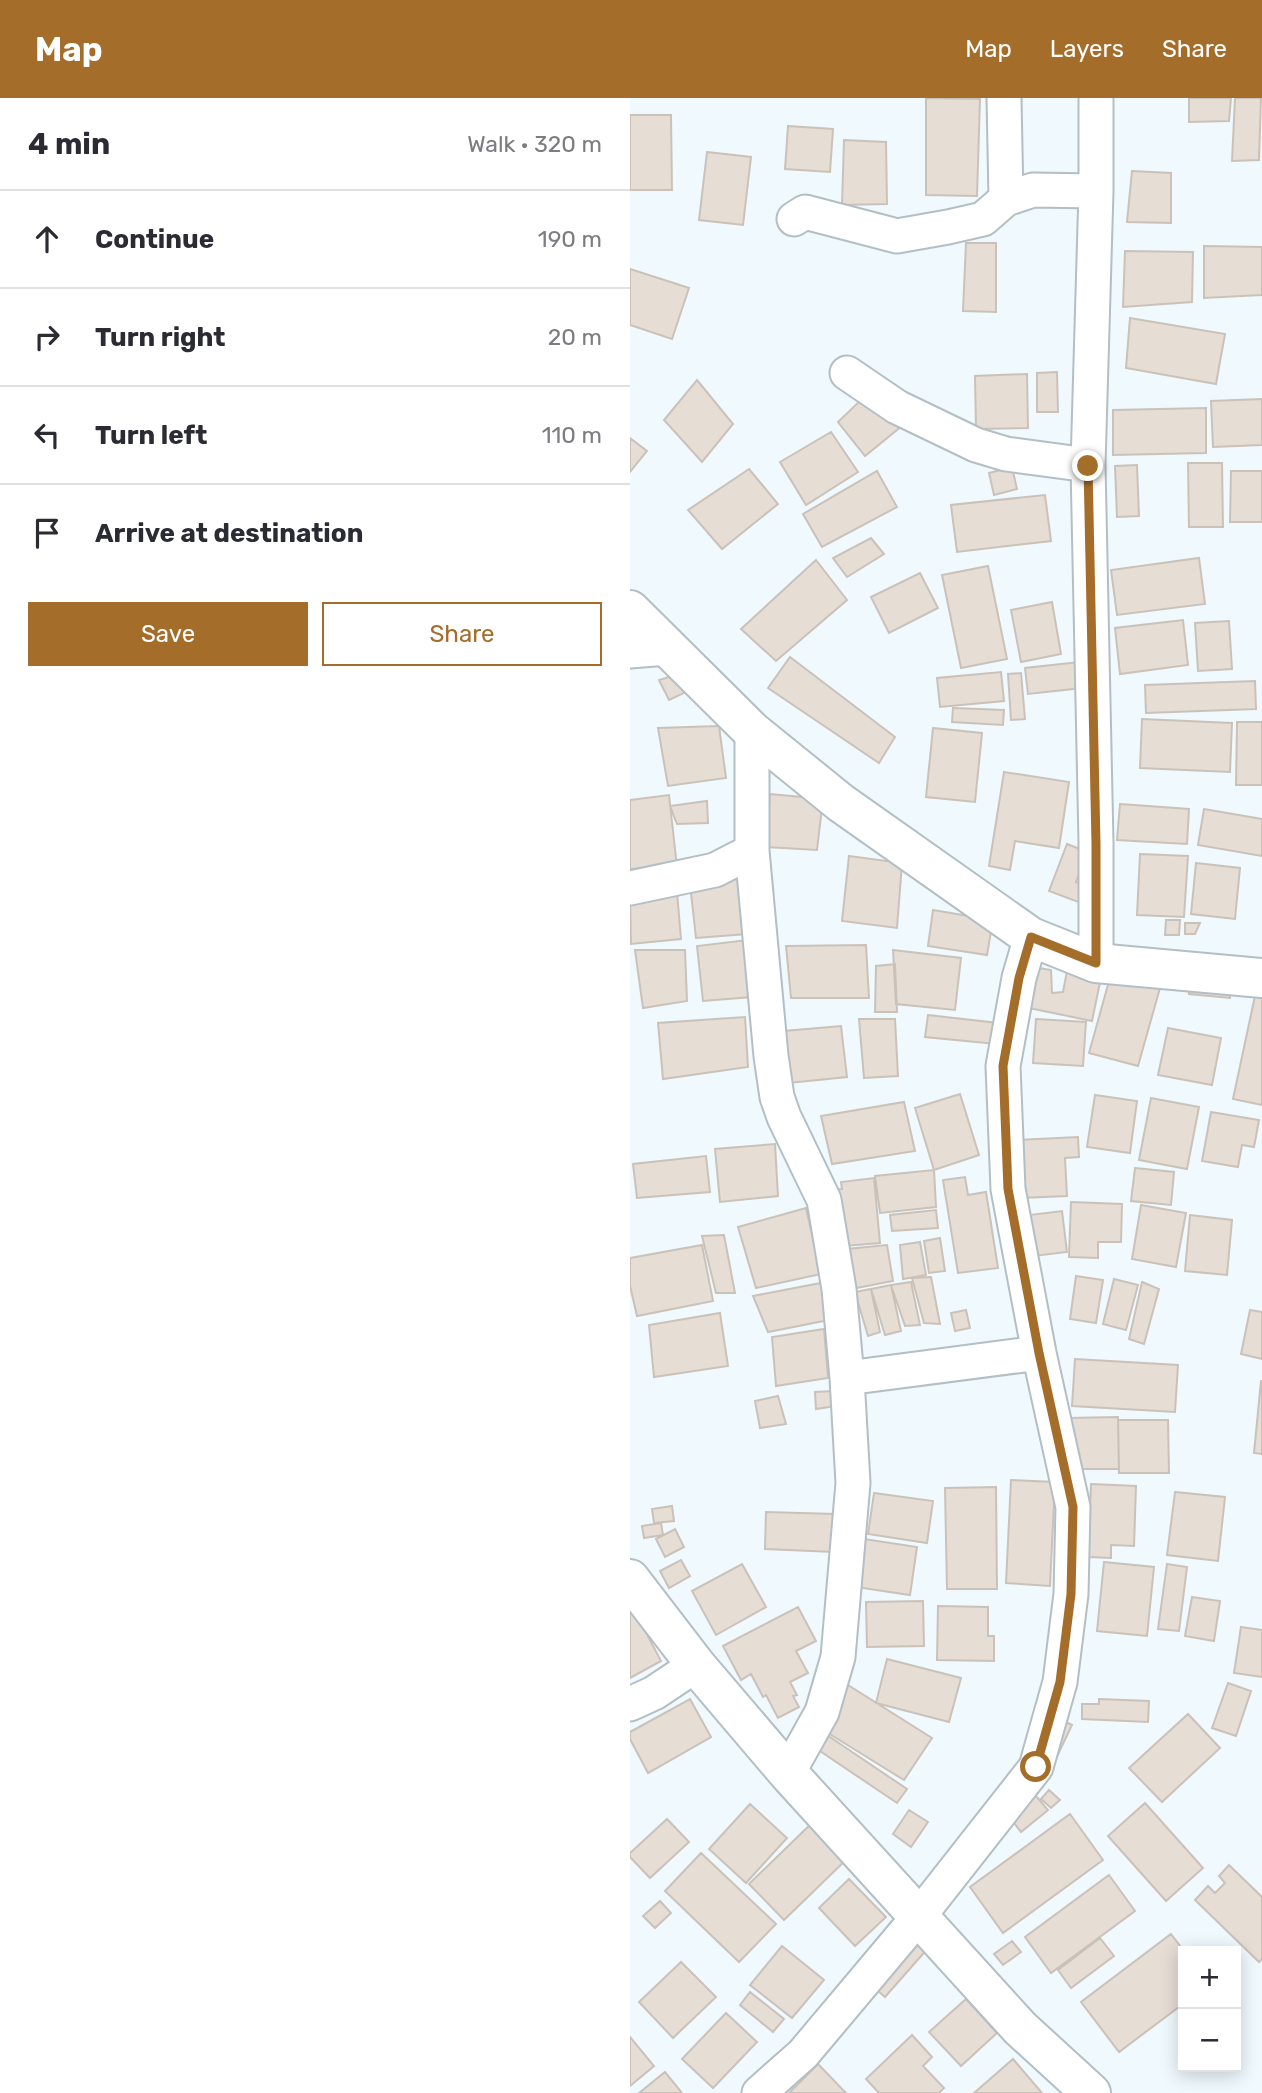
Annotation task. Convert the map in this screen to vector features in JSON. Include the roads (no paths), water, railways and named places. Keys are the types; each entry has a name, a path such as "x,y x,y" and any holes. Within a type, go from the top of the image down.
{"street":[{"path":"1004,98 1006,199"},
{"path":"1096,98 1088,466 1096,831 1096,963"},
{"path":"794,219 805,212 897,236 983,219 1006,199 1033,190 1096,191"},
{"path":"847,373 897,407 976,445 1006,454 1088,466"},
{"path":"630,610 649,649 841,803 1031,937 1096,963 1262,978"},
{"path":"752,731 752,851 771,1056 777,1097 824,1200 839,1289 853,1483 838,1657 822,1712 788,1773"},
{"path":"630,888 715,870 752,851"},
{"path":"758,2093 803,2054 919,1916 1036,1767 1060,1682 1071,1594 1073,1507 1039,1353 1008,1189 1003,1066 1019,978 1031,937"},
{"path":"847,1378 1039,1353"},
{"path":"630,1579 696,1665 788,1773 1020,2028 1091,2093"},
{"path":"630,1704 654,1693 696,1665"}]}
